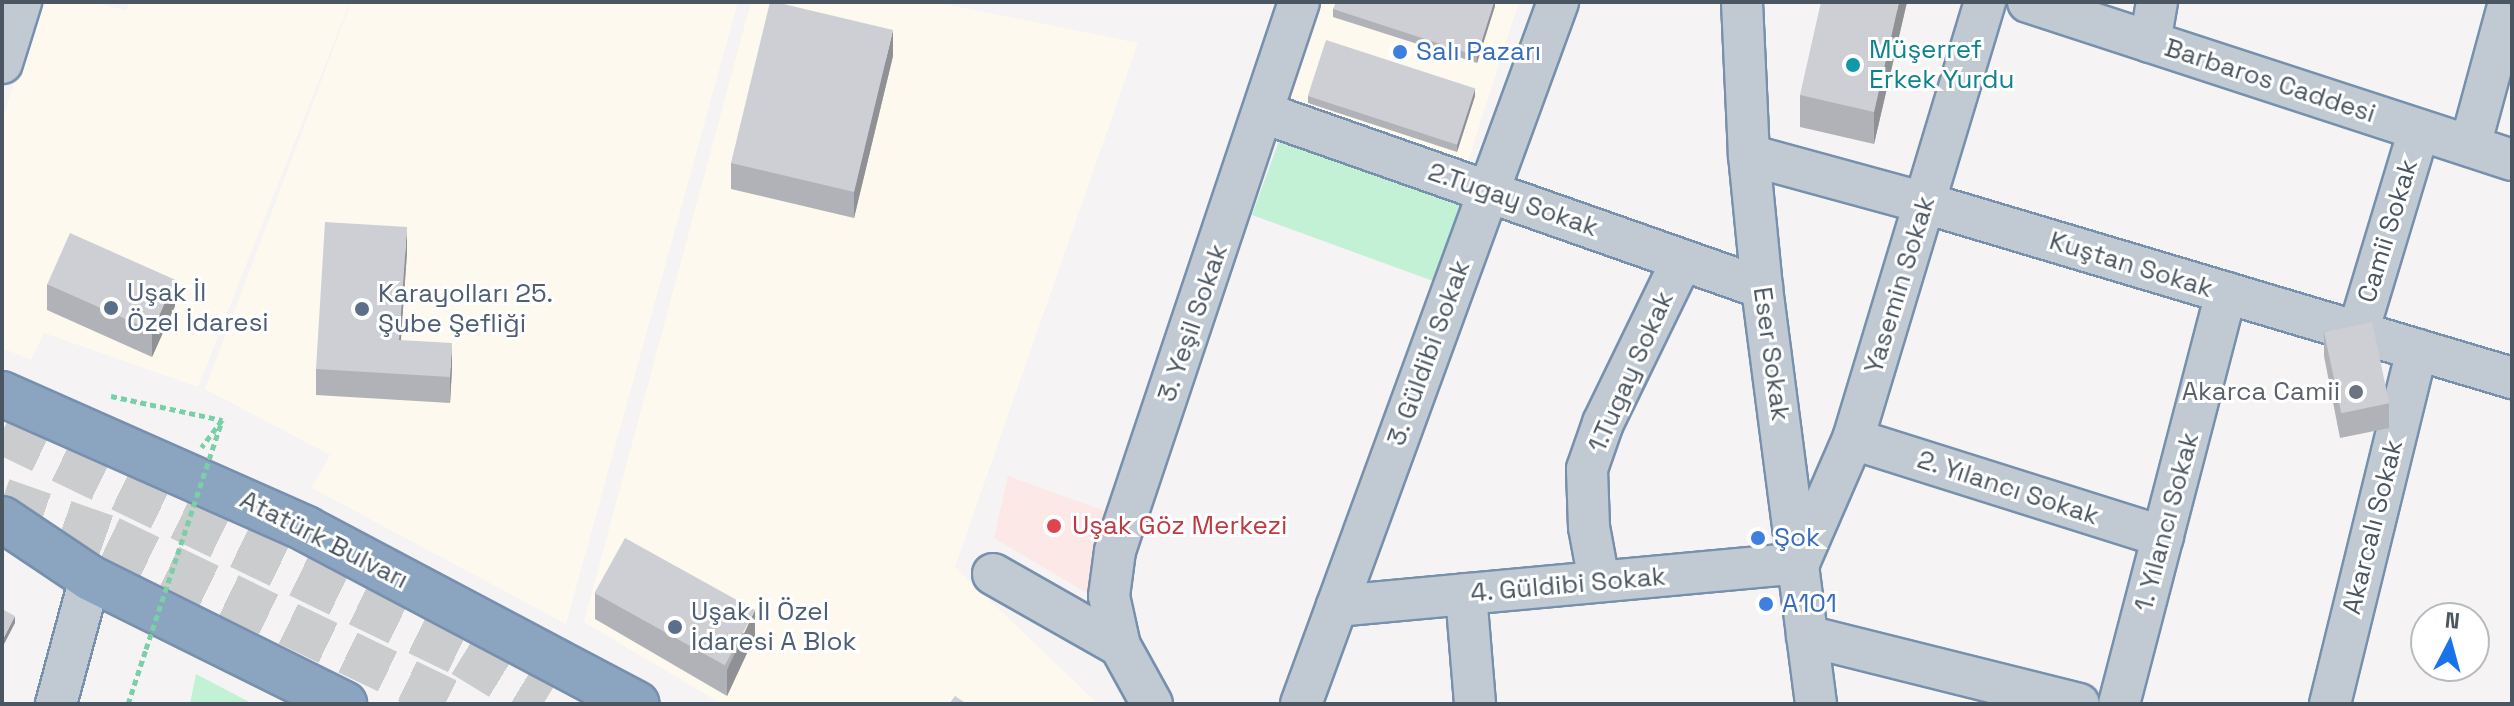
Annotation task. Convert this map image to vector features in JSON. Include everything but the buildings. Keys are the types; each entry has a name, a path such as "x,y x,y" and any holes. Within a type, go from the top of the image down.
{"highway":[{"name":"Atatürk Bulvarı","path":"2,394 306,529 637,704"},
{"path":"2,519 90,578 344,704"}],"street":[{"path":"2,63 21,2"},
{"name":"3. Yeşil Sokak","path":"1152,704 1120,646 1109,596 1115,551 1299,2"},
{"name":"3. Güldibi Sokak","path":"1301,704 1557,2"},
{"name":"Eser Sokak","path":"1742,2 1749,155 1762,288 1816,704"},
{"name":"Yasemin Sokak","path":"1799,563 1853,439 1985,2"},
{"name":"Barbaros Caddesi","path":"2028,2 2512,160"},
{"path":"2150,42 2157,2"},
{"path":"2470,146 2509,2"},
{"name":"2.Tugay Sokak","path":"1264,113 1762,288"},
{"name":"Camii Sokak","path":"2358,332 2419,130"},
{"name":"Kuştan Sokak","path":"1749,155 1925,203 2512,378"},
{"name":"1.Tugay Sokak","path":"1599,581 1589,527 1587,469 1603,423 1682,260"},
{"name":"1. Yılancı Sokak","path":"2119,704 2226,293"},
{"name":"Akarcalı Sokak","path":"2330,704 2417,350"},
{"name":"2. Yılancı Sokak","path":"1853,439 2163,537"},
{"name":"4. Güldibi Sokak","path":"1337,606 1799,563"},
{"path":"993,574 1120,646"},
{"path":"56,704 90,578"},
{"path":"1466,594 1475,704"},
{"path":"1807,636 2079,704"}],"path":[{"path":"111,396 222,420 128,704"},
{"path":"134,686 141,688"}],"shaded area":[{"name":"Uşak İl Özel İdaresi","path":"38,2 90,2 126,10 130,2 350,2 198,387 44,333 31,360 2,348 2,122"},
{"name":"Karayolları 25. Şube Şefliği","path":"351,2 738,2 566,624 312,488 330,455 205,389"},
{"path":"751,2 935,2 1138,43 955,567 1098,704 722,704 584,622"},
{"name":"Salı Pazarı","path":"1312,2 1519,2 1468,161 1280,101"},
{"name":"Uşak Göz Merkezi","path":"1008,476 1113,514 1094,597 994,538"}],"green space":[{"path":"1280,138 1474,208 1446,286 1252,215"},
{"path":"196,674 253,704 190,704"}],"tunnel":[{"path":"2,432 463,655 543,704"},
{"path":"2,500 110,538 455,704"}],"place":[{"name":"Salı Pazarı","path":"1400,52"},
{"name":"Müşerref Erkek Yurdu","path":"1853,65"},
{"name":"Uşak İl Özel İdaresi","path":"111,308"},
{"name":"Karayolları 25. Şube Şefliği","path":"362,309"},
{"name":"Akarca Camii","path":"2356,392"},
{"name":"Uşak Göz Merkezi","path":"1054,526"},
{"name":"Şok","path":"1758,538"},
{"name":"A101","path":"1766,604"},
{"name":"Uşak İl Özel İdaresi A Blok","path":"675,627"}]}
